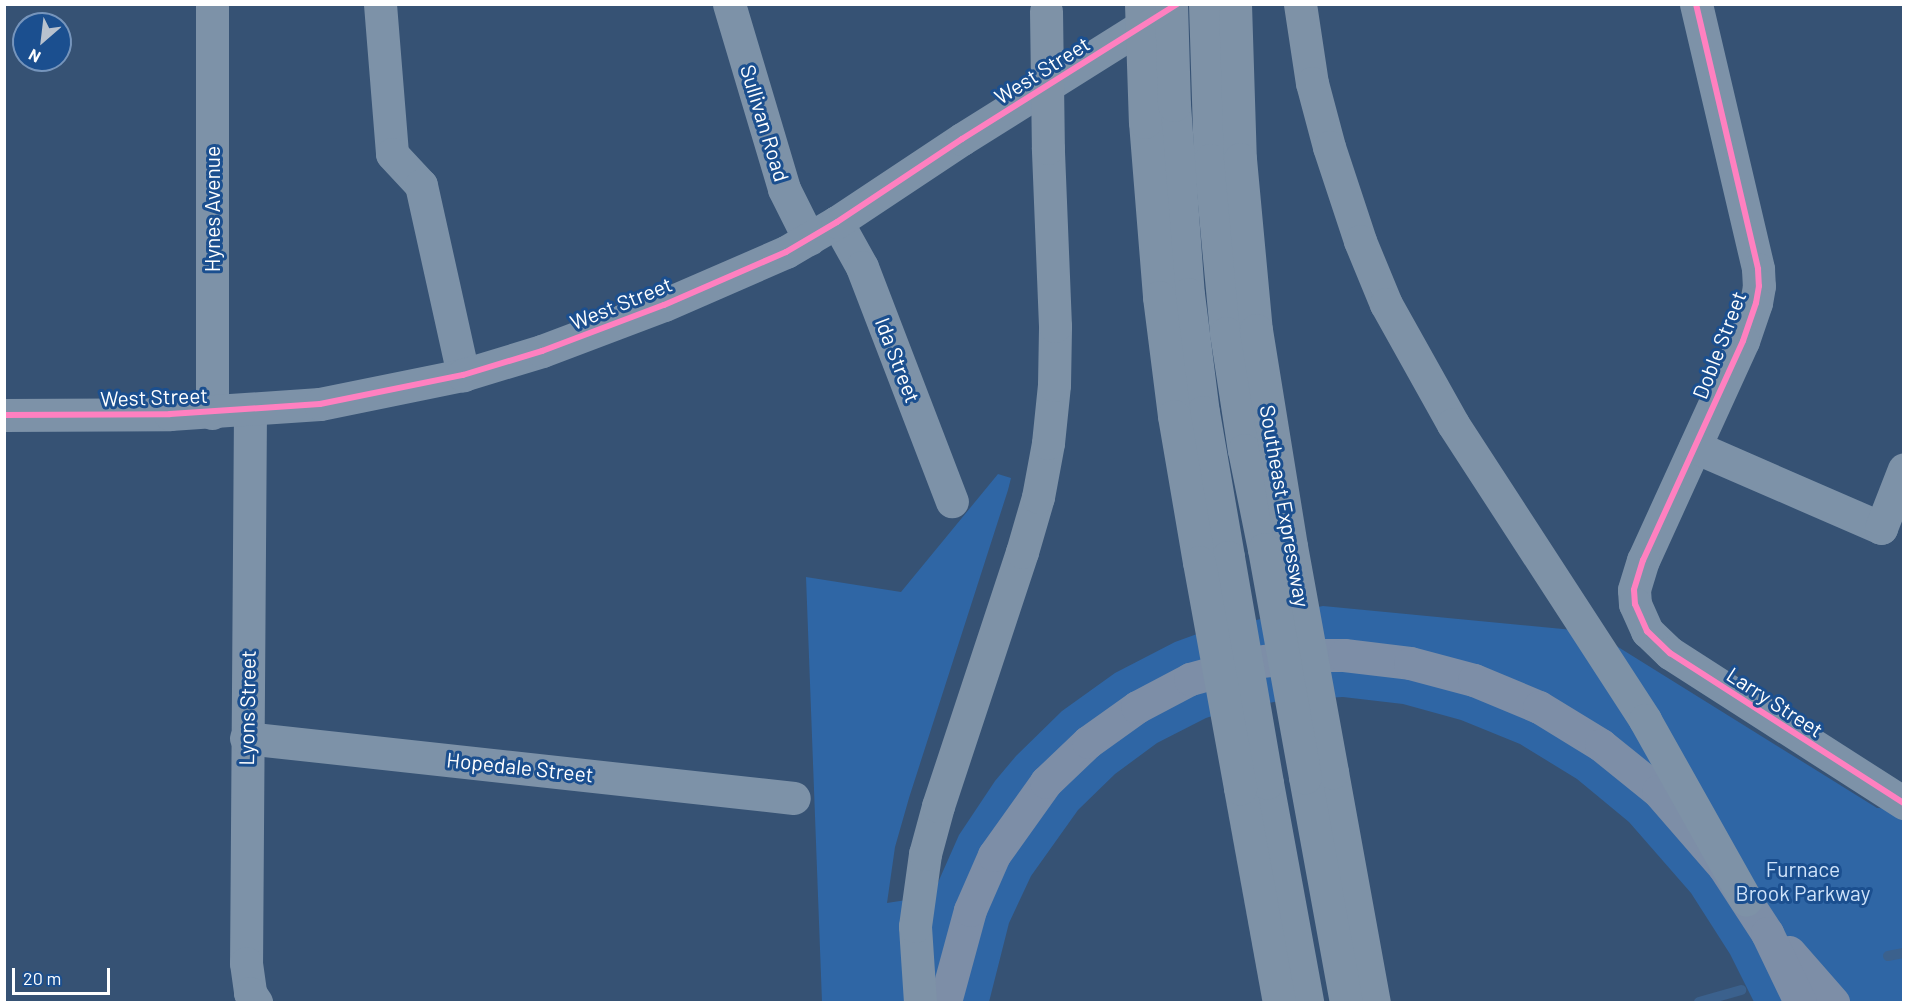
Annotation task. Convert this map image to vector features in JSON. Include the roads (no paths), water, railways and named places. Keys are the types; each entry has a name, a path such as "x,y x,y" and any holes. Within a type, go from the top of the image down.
{"highway":[{"path":"1141,4 1152,241 1174,416 1214,559"},
{"path":"1171,4 1174,105 1191,314 1203,412 1214,559 1253,785 1279,1002"},
{"path":"1205,4 1210,160 1226,333 1244,450 1277,547"},
{"name":"Southeast Expressway","path":"1235,4 1240,159 1277,547 1318,775 1374,1002"},
{"path":"1300,4 1312,83 1329,147 1360,241 1386,304 1453,424 1650,729 1748,903"},
{"path":"920,1002 915,926 925,854 938,806 1023,552 1038,497 1048,443 1054,385 1055,327 1048,148 1046,8"},
{"path":"1318,775 1346,1002"},
{"path":"1253,785 1306,1002"}],"main road":[{"path":"945,1002 961,938 985,873 1027,805 1065,762 1111,724 1163,692 1219,669 1279,658 1344,655 1410,663 1474,680 1539,707 1601,745 1658,791 1702,840 1748,903 1833,1002"},
{"path":"1748,903 1772,942 1800,1002"}],"street":[{"name":"Hynes Avenue","path":"212,4 212,412"},
{"path":"380,4 393,154 420,185 463,375"},
{"name":"Sullivan Road","path":"729,4 784,189 809,239"},
{"name":"West Street","path":"4,415 212,412 320,404 463,375 584,336 742,272 809,239 962,139 1178,4"},
{"name":"Doble Street","path":"1639,617 1634,590 1637,576 1743,341 1756,303 1759,286 1758,269 1696,4"},
{"name":"Ida Street","path":"837,222 862,267 952,501"},
{"name":"Lyons Street","path":"250,410 246,963 250,993 256,1002"},
{"path":"1695,447 1881,528 1904,469"},
{"name":"Larry Street","path":"1639,617 1658,643 1684,663 1904,803"},
{"name":"Hopedale Street","path":"246,738 794,798"}],"waterway":[{"path":"1888,956 1904,953"},
{"path":"1699,1002 1741,990"}],"park label":[{"name":"Furnace Brook Parkway","path":"1803,881"}]}
